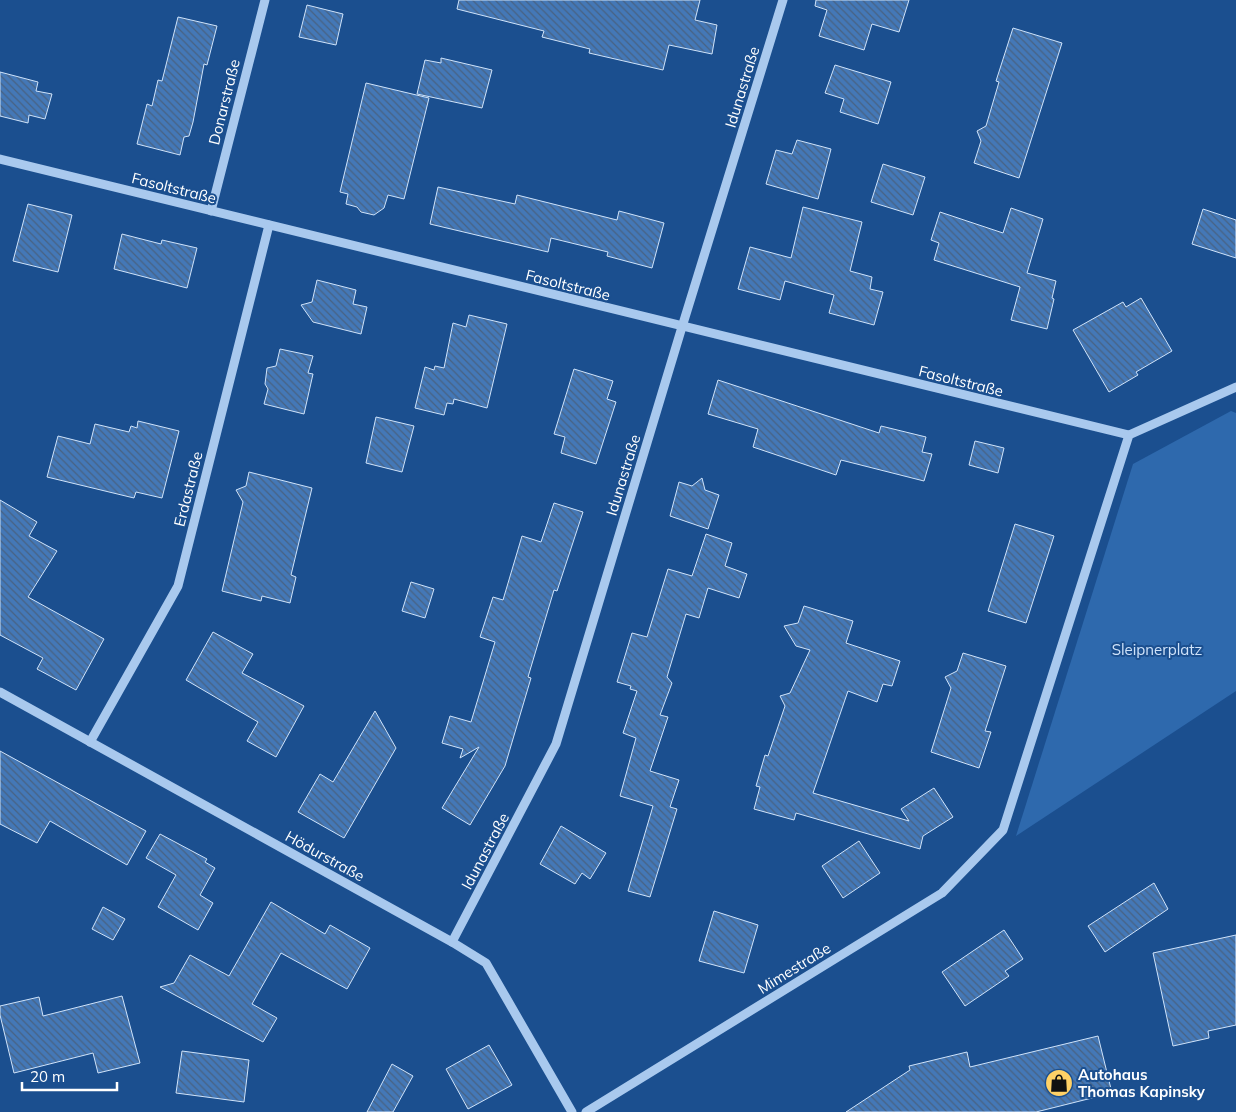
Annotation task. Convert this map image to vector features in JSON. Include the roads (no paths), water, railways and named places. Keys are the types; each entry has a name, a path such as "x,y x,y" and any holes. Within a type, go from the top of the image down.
{"street":[{"name":"Donarstraße","path":"211,211 265,0"},
{"name":"Idunastraße","path":"452,942 556,744 682,327 784,0"},
{"name":"Fasoltstraße","path":"0,159 1129,436"},
{"name":"Erdastraße","path":"90,742 178,586 270,225"},
{"path":"1129,436 1236,387"},
{"name":"Mimestraße","path":"586,1112 942,893 1003,830 1129,436"},
{"name":"Hödurstraße","path":"0,692 452,942 486,963 572,1112"}],"place":[{"name":"Autohaus Thomas Kapinsky","path":"1059,1083"}],"park label":[{"name":"Sleipnerplatz","path":"1157,649"}]}
